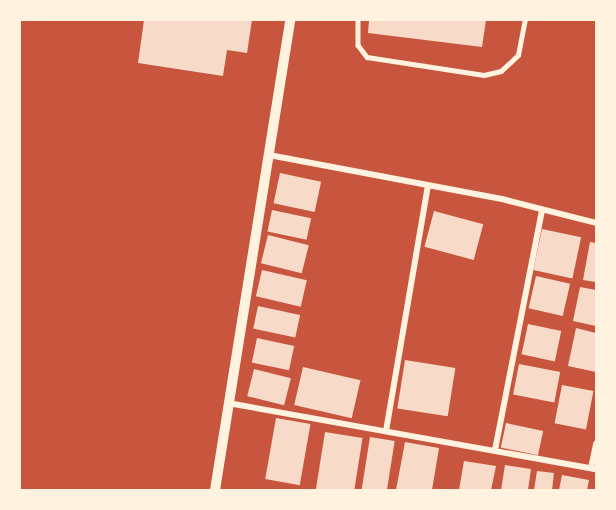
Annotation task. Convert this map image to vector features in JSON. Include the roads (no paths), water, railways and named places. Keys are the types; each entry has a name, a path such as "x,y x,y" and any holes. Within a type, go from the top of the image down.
{"street":[{"path":"215,490 290,20"},
{"path":"269,155 502,199 596,222"},
{"path":"386,430 428,186"},
{"path":"495,450 542,210"},
{"path":"228,403 594,469 597,444"}],"lane":[{"path":"358,20 358,45 367,57 484,75 501,71 518,55 525,20"}]}
